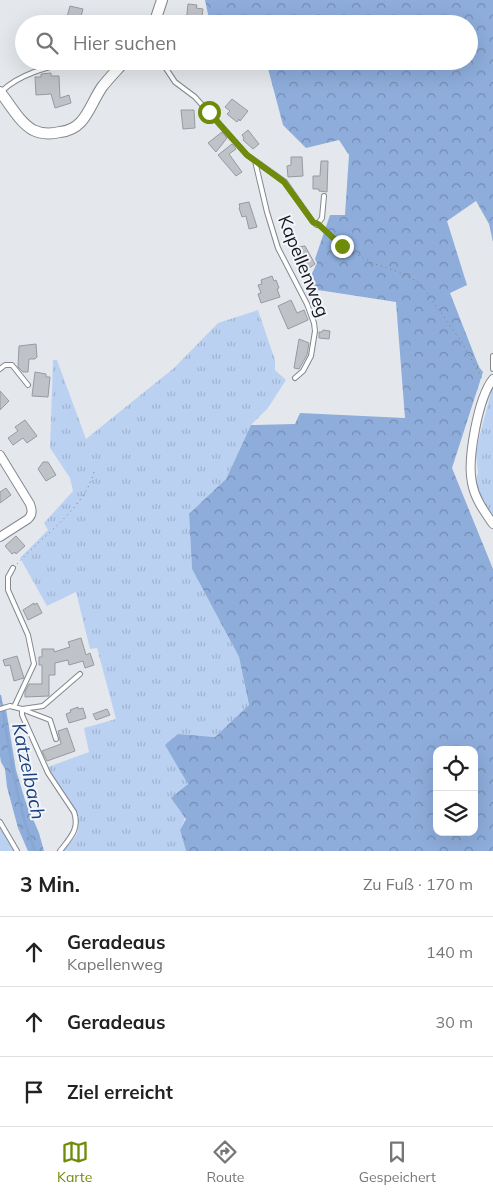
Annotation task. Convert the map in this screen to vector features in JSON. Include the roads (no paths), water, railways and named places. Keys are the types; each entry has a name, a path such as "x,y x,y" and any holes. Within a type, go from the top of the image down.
{"street":[{"path":"157,15 162,0"},
{"path":"0,93 25,123 34,130 50,134 67,131 83,121 102,87 117,70"},
{"path":"493,379 487,387 478,414 471,454 471,481 475,495 493,524"},
{"path":"0,455 32,510 28,519 0,537"}],"lane":[{"path":"0,93 22,78 41,70"},
{"name":"Kapellenweg","path":"167,70 175,82 195,97 247,155 284,182 313,222 318,224 322,218 324,196"},
{"name":"Kapellenweg","path":"255,161 278,248 307,304 315,331 311,356 303,371 295,378"},
{"path":"493,356 493,369"},
{"path":"0,369 5,365 12,365 28,386"},
{"path":"13,568 8,577 8,590 28,635 34,664 14,707"},
{"path":"22,709 44,706 80,674"},
{"path":"0,709 14,707 50,720 56,739"},
{"path":"22,709 22,715 48,773 76,817 77,825 74,833 60,851"},
{"path":"0,822 18,851"}],"waterway":[{"name":"Katzelbach","path":"0,696 22,813 35,851"}]}
